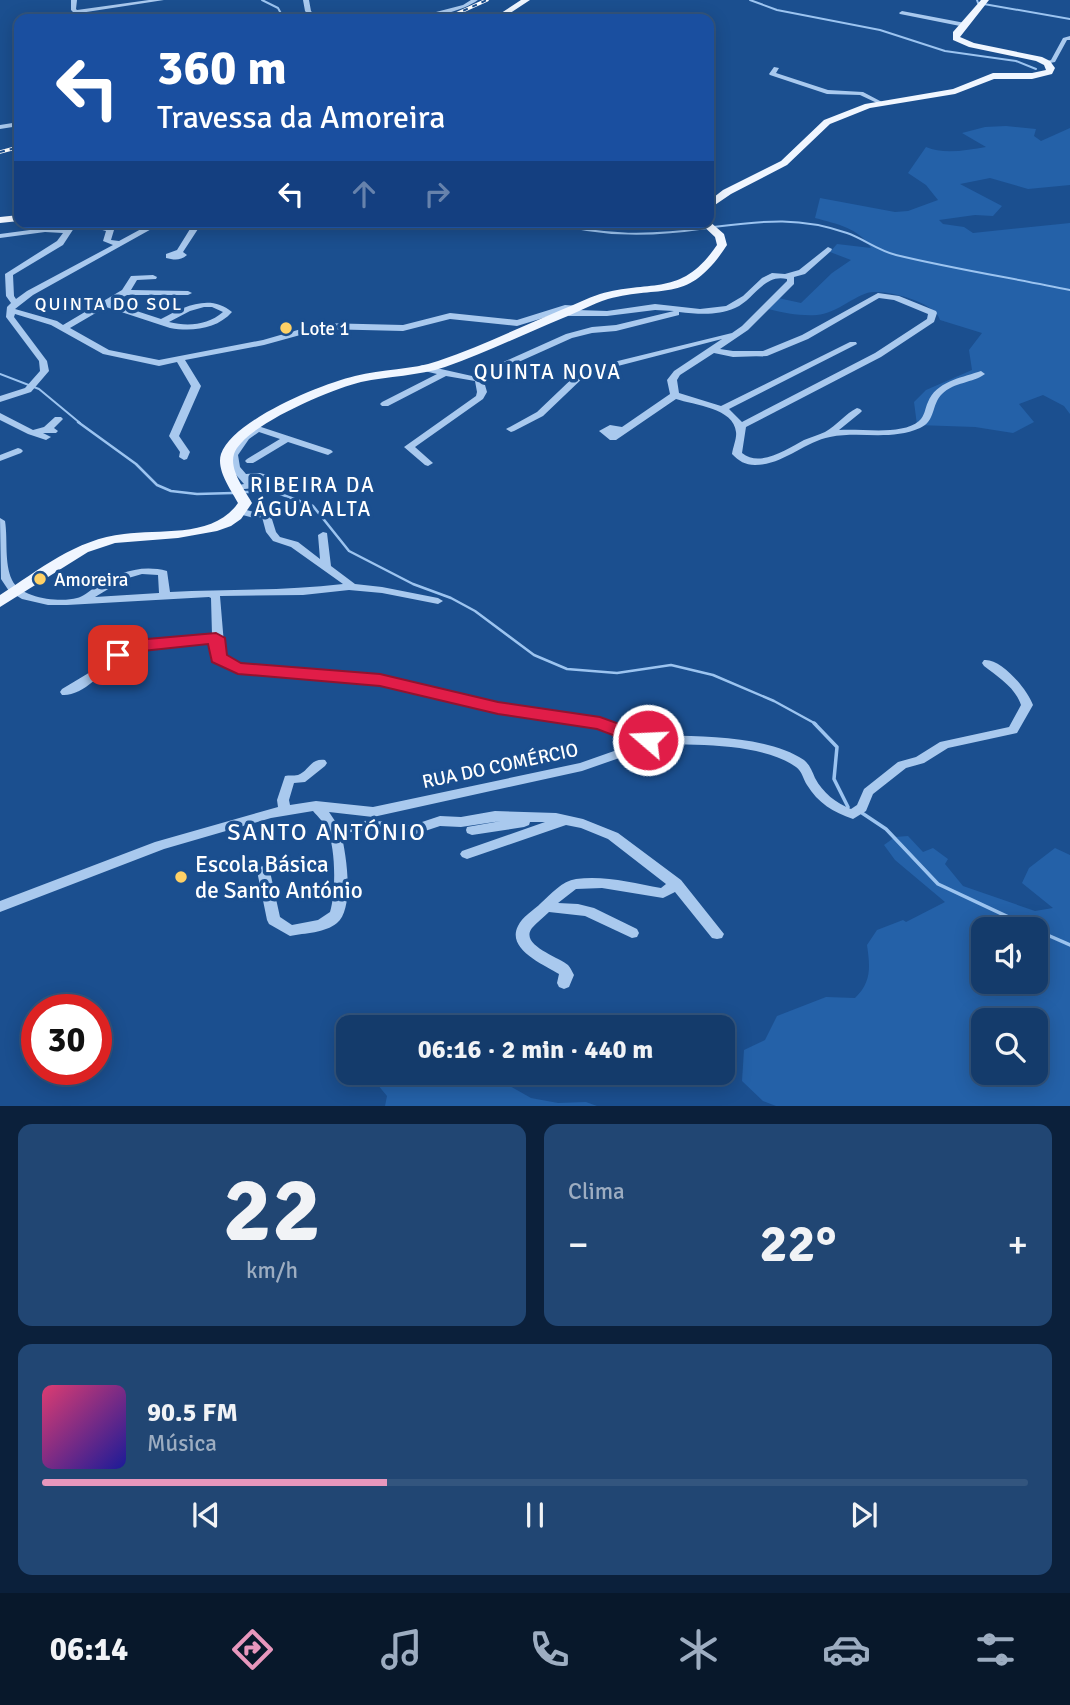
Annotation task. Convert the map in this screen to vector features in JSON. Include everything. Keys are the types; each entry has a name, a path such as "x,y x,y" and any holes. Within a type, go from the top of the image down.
{"main road":[{"path":"504,14 523,1"},
{"path":"714,202 727,192 783,163 827,122 879,103 950,92 993,76 1040,76 1049,72 1051,68 1047,62 962,42 956,38 956,34 984,3"},
{"path":"0,602 74,554 95,544 115,539 215,527 235,518 245,503 240,488 226,466 227,455 233,444 251,426 327,389 358,379 424,368 453,360 621,292 668,289 691,282 701,275 722,245 720,236 710,228"}],"street":[{"path":"74,0 73,9 76,12 159,0"},
{"path":"109,0 113,7"},
{"path":"432,14 465,6 475,0"},
{"path":"902,13 965,25"},
{"path":"1047,62 1052,61 1065,39 1070,38"},
{"path":"776,68 772,74 777,77 808,84 827,92 858,92 879,103"},
{"path":"0,400 33,386 45,372 45,365 10,317 13,307 9,274 60,243 70,228"},
{"path":"103,228 112,228"},
{"path":"13,307 149,228"},
{"path":"179,252 194,228"},
{"path":"109,230 107,240 120,244"},
{"path":"0,236 35,231 68,231"},
{"path":"13,307 64,328 96,348 115,355 159,363 264,342 322,326 403,328 450,316 517,323 565,308 612,313 652,307 682,312 709,312 732,307 748,299 764,279 802,272 828,249"},
{"path":"675,395 672,380 677,373 742,331 791,282 791,278 787,276"},
{"path":"64,328 125,292 134,278 153,277"},
{"path":"125,292 188,293"},
{"path":"714,349 733,354 764,354 811,334 878,295 906,301 933,313 931,320 878,355 740,429"},
{"path":"105,304 163,322 183,327 194,327 225,316 228,312 220,305 207,304 181,311 163,322"},
{"path":"424,368 473,380 569,336 682,312"},
{"path":"511,429 540,414 584,372 742,331"},
{"path":"722,409 853,344"},
{"path":"180,359 196,386 174,436 186,452 184,457"},
{"path":"385,404 443,374"},
{"path":"675,395 722,409 738,421 740,429 737,454 740,458 755,463 769,461 800,444 827,435 899,430 918,426 927,420 934,398 946,387 981,374"},
{"path":"428,463 409,447 480,397 482,392 479,378"},
{"path":"624,430 675,395"},
{"path":"827,435 857,411"},
{"path":"0,416 33,433 49,432 58,419"},
{"path":"312,491 260,476 240,488 233,455 246,437 258,429 328,452"},
{"path":"250,460 285,440"},
{"path":"0,458 18,451"},
{"path":"239,511 254,515 309,510"},
{"path":"264,513 273,539 293,544 326,565 350,584 349,587"},
{"path":"0,521 3,532 1,564 6,580 15,592 47,602 212,593 303,592 349,587 383,590 438,601"},
{"path":"323,535 326,565"},
{"path":"81,601 124,575 158,571 163,573 165,596"},
{"path":"212,593 216,598 219,658 238,668 392,682 498,708 600,723 619,731 626,740 691,741 767,750 789,757 804,766 821,797 839,810 853,814 862,808 868,792 902,765 920,760 944,745 1013,730 1027,701 1020,691 988,663"},
{"path":"66,692 96,674 113,655 106,652 107,648 116,645 124,647 216,638"},
{"name":"RUA DO COMÉRCIO","path":"0,908 160,845 285,810 316,806 373,812 412,804 582,767 621,753 626,740"},
{"path":"285,810 284,800 289,779 301,779 321,763"},
{"path":"264,871 274,920 290,931 327,922 337,914 341,898 334,829 316,806"},
{"path":"334,829 373,825 401,831 440,821 495,816 566,820 583,824 613,836 676,884 717,934"},
{"path":"472,830 532,818"},
{"path":"467,854 566,820"},
{"path":"564,983 567,975 564,970 522,941 524,927 564,890 587,882 663,892 676,884"},
{"path":"549,906 557,909 577,909 607,918 632,933"}],"shaded area":[{"path":"985,127 1036,129 1034,136 1041,141 1070,128 1070,185 1028,189 990,178 960,184 1002,206 993,216 975,215 939,220 943,224 964,227 973,233 1070,223 1070,414 1064,406 1043,395 1019,404 1034,422 1013,433 975,427 917,425 914,402 926,390 972,370 969,350 982,333 940,320 936,313 920,302 885,293 867,293 830,312 817,315 768,309 778,298 801,303 832,273 851,260 830,252 837,244 871,248 854,231 815,218 820,198 895,212 908,211 938,200 926,185 908,173 926,147 948,151 986,147 962,133"},
{"path":"908,836 923,852 933,848 948,859 945,864 963,886 1035,911 1053,908 1022,883 1029,868 1055,848 1070,855 1070,1106 776,1106 763,1101 742,1081 744,1050 765,1040 777,1016 826,997 855,998 867,980 867,945 877,930 903,920 906,922 945,902 895,860 884,845 895,837"},
{"path":"378,1085 508,1085 531,1098 558,1103 586,1102 597,1106 385,1106 387,1096"}],"waterway":[{"path":"262,0 278,8 281,14"},
{"path":"750,0 777,10 880,30 945,51 1016,61 1036,69"},
{"path":"977,0 978,3 1070,19"},
{"path":"714,227 781,221 813,224 847,233 896,255 1070,290"},
{"path":"576,228 628,234 707,228"},
{"name":"RIBEIRA DA ÁGUA ALTA","path":"0,374 39,389 80,423"},
{"name":"RIBEIRA DA ÁGUA ALTA","path":"78,422 136,464 157,485 171,491 197,494 233,493"},
{"name":"RIBEIRA DA ÁGUA ALTA","path":"243,492 275,492 313,506 349,551 413,584 451,598 475,611 534,655 567,669 617,673 671,665 713,675 774,701 816,724"},
{"name":"RIBEIRA DA ÁGUA ALTA","path":"814,723 837,747 834,779 848,807"},
{"name":"RIBEIRA DA ÁGUA ALTA","path":"862,813 886,829 938,884 1008,917"},
{"name":"RIBEIRA DA ÁGUA ALTA","path":"1048,935 1070,945"}],"railway":[{"path":"456,14 487,0"},
{"path":"0,152 14,148"}],"place":[{"name":"Lote 1","path":"286,328"},
{"name":"Amoreira","path":"40,579"},
{"name":"Escola Básica de Santo António","path":"181,877"}],"district":[{"name":"QUINTA DO SOL","path":"109,304"},
{"name":"QUINTA NOVA","path":"548,372"},
{"name":"RIBEIRA DA ÁGUA ALTA","path":"313,497"},
{"name":"SANTO ANTÓNIO","path":"327,832"}],"route":[{"path":"118,655 124,652 124,647 216,638 219,658 238,668 258,672 380,680 498,708 600,723 619,731 626,740 648,740"}]}
